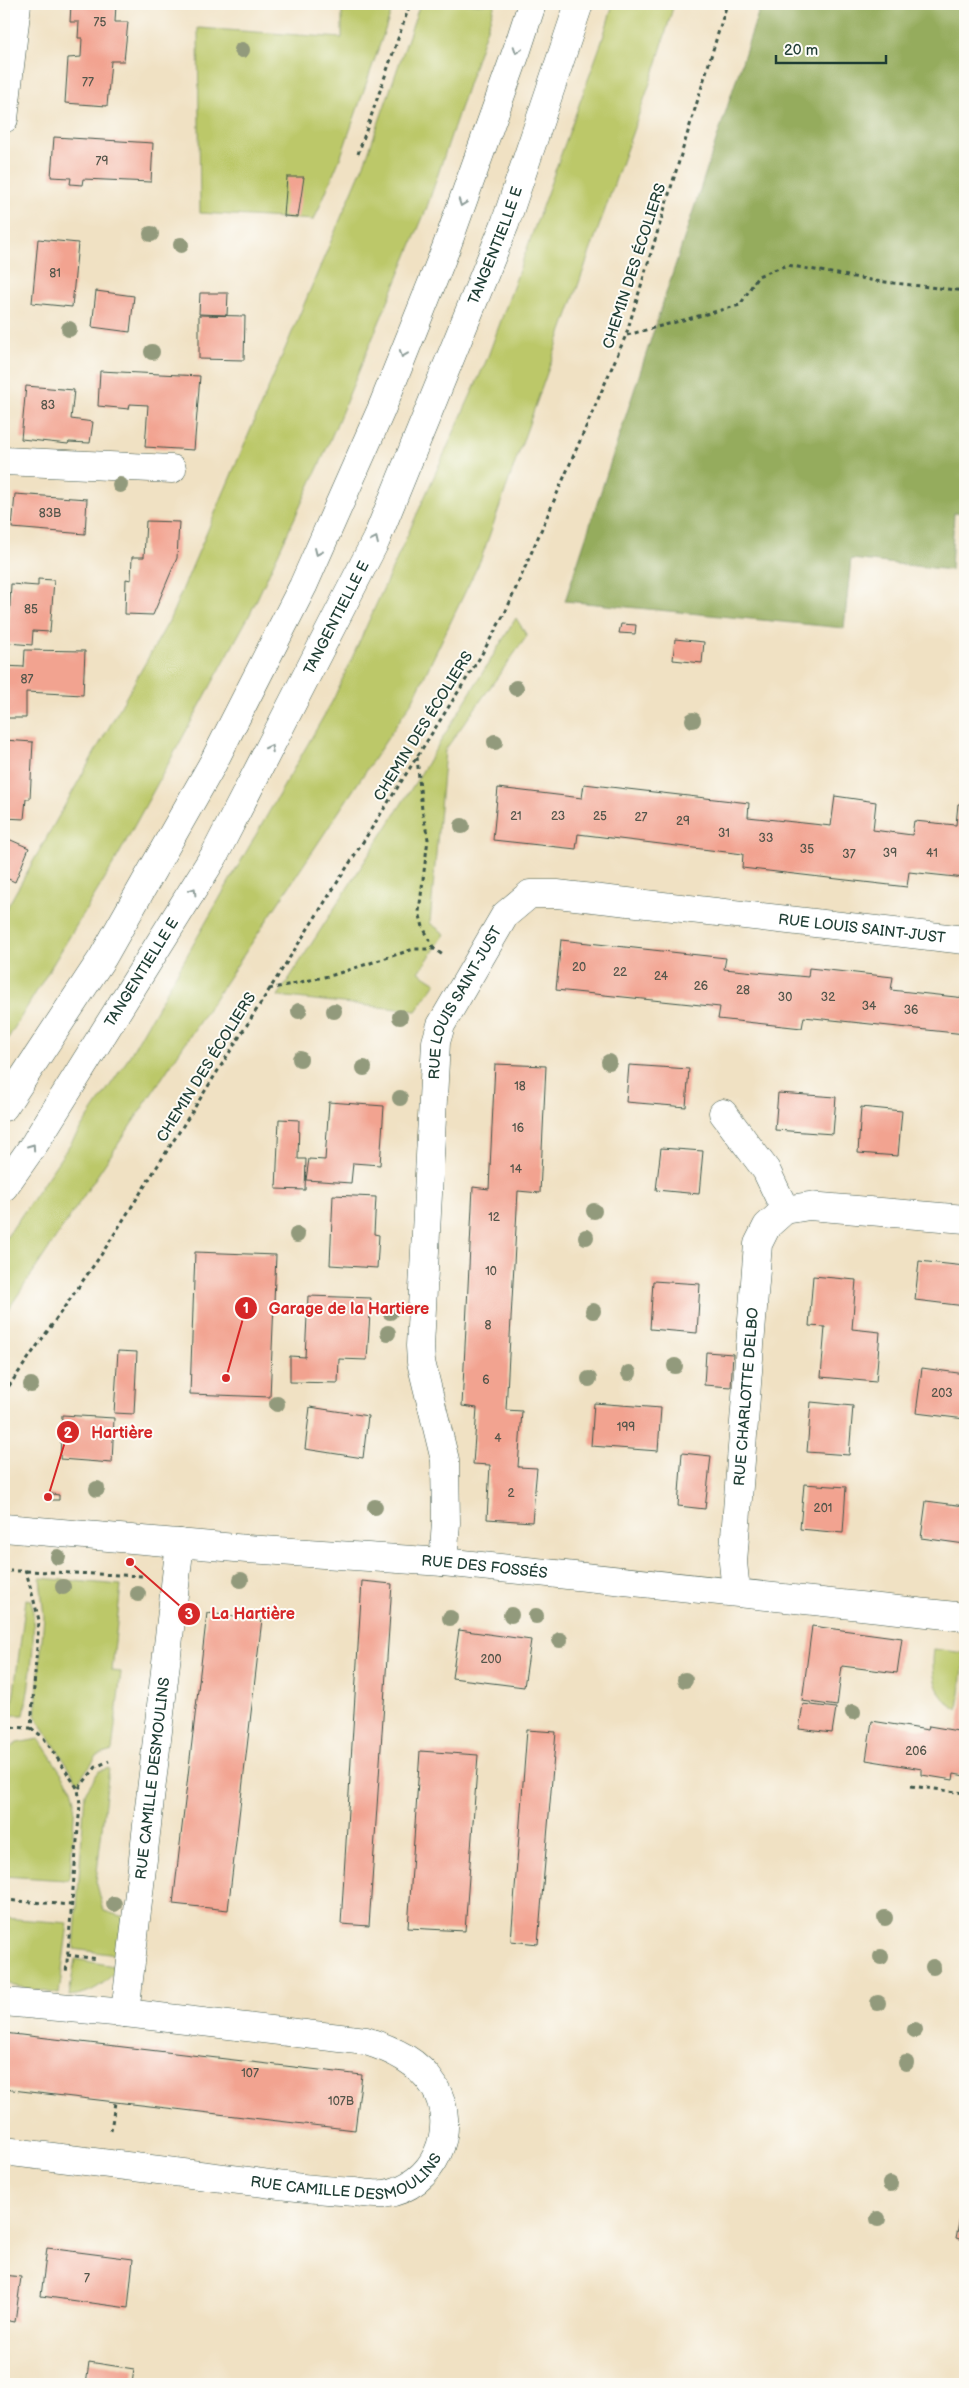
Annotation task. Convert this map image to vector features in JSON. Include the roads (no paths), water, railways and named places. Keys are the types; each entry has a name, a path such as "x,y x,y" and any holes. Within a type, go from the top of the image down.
{"street":[{"path":"4,119 17,4"},
{"path":"4,1107 103,957 212,765 302,586 380,410 446,248 518,50 532,4"},
{"name":"TANGENTIELLE E","path":"4,1187 35,1143 214,856 376,540 505,224 578,4"},
{"path":"4,461 172,469"},
{"name":"RUE LOUIS SAINT-JUST","path":"443,1562 446,1523 445,1460 421,1362 420,1346 436,1042 441,1025 505,915 530,894 557,894 965,940"},
{"path":"723,1113 766,1170 785,1210 809,1206 965,1219"},
{"name":"RUE CHARLOTTE DELBO","path":"736,1592 733,1562 758,1244 767,1226 785,1210"},
{"name":"RUE DES FOSSÉS","path":"4,1529 443,1562 965,1617"},
{"name":"RUE CAMILLE DESMOULINS","path":"125,2013 180,1543"},
{"name":"RUE CAMILLE DESMOULINS","path":"4,2002 125,2013 366,2041 393,2049 416,2065 433,2086 441,2102 444,2134 440,2151 432,2166 411,2184 384,2194 316,2190 4,2150"}],"place":[{"name":"Garage de la Hartiere","path":"226,1378"},
{"name":"Hartière","path":"48,1497"},
{"name":"La Hartière","path":"130,1562"}]}
